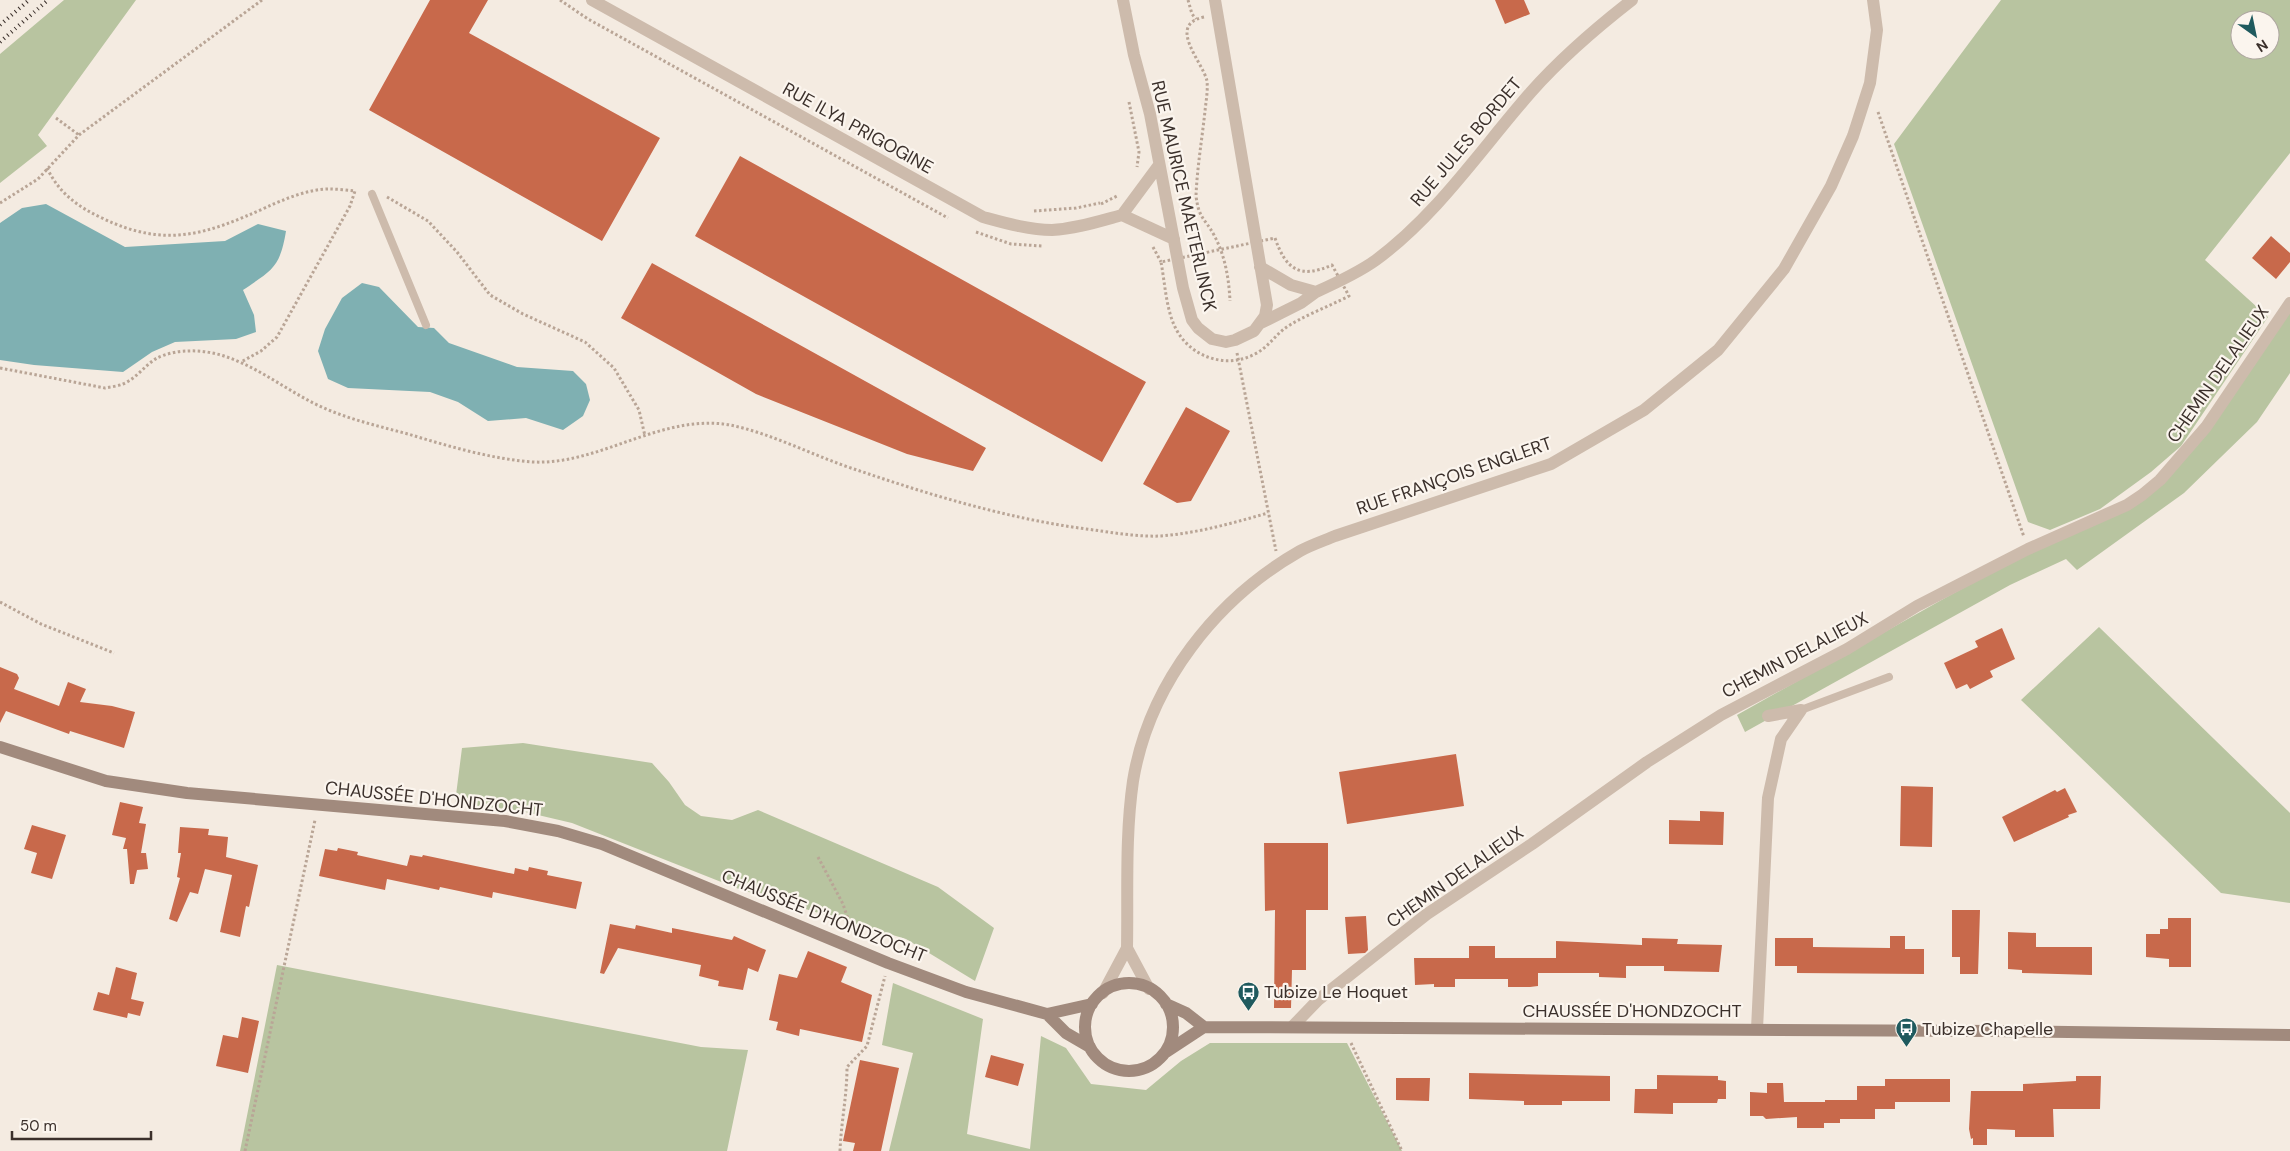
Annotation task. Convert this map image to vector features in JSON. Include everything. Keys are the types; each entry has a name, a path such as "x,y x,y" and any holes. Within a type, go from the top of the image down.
{"main road":[{"name":"CHAUSSÉE D'HONDZOCHT","path":"0,747 106,781 187,793 505,821 558,831 621,852 888,963 966,992 1047,1014"},
{"path":"1124,983 1139,984 1149,989 1166,1004 1186,1012 1204,1027 1164,1053 1149,1066 1136,1070 1122,1071 1109,1066 1098,1058 1090,1047 1086,1034 1086,1020 1092,1004 1109,988 1124,983"},
{"path":"1047,1014 1092,1004"},
{"path":"1164,1053 1170,1044 1173,1029 1171,1014 1166,1004"},
{"path":"1047,1014 1066,1033 1090,1047"},
{"name":"CHAUSSÉE D'HONDZOCHT","path":"1204,1027 1344,1026 1757,1029 2290,1035"}],"street":[{"name":"RUE ILYA PRIGOGINE","path":"592,0 983,217 1016,226 1053,230 1122,215"},
{"name":"RUE MAURICE MAETERLINCK","path":"1123,0 1134,55 1150,114 1183,288 1192,320 1198,328 1212,339 1226,342 1235,340"},
{"path":"1215,0 1266,306 1261,324 1246,337 1235,340"},
{"name":"RUE JULES BORDET","path":"1261,324 1375,261 1418,225 1548,74 1605,21 1632,0"},
{"name":"RUE FRANÇOIS ENGLERT","path":"1127,948 1129,812 1134,779 1145,736 1168,682 1212,621 1233,599 1301,550 1335,536 1551,464 1644,410 1718,350 1784,268 1831,186 1853,136 1866,94 1877,30 1873,0"},
{"path":"1160,165 1122,215 1174,240"},
{"path":"1260,267 1291,285 1316,292"},
{"name":"CHEMIN DELALIEUX","path":"1292,1027 1318,1000 1428,914 1532,844 1647,762 1730,710 1847,649 1918,606 2028,549 2127,506 2160,480 2206,427 2290,303"},
{"path":"1768,716 1801,710"},
{"path":"1757,1029 1768,798 1781,739 1801,710"},
{"path":"1127,948 1149,989"},
{"path":"1103,993 1127,948"}],"lane":[{"path":"372,194 426,325"},
{"path":"1801,710 1889,677"}],"path":[{"path":"0,203 38,179 79,135 262,0"},
{"path":"1188,0 1192,14 1196,19"},
{"path":"1218,14 1196,19 1188,29 1187,43 1202,68 1208,88 1201,155 1197,173 1196,196 1198,212 1214,236 1222,256 1229,278 1230,301"},
{"path":"1866,94 1876,107 2028,549"},
{"path":"1128,95 1138,152 1135,174"},
{"path":"56,118 79,135"},
{"path":"47,168 60,189 87,211 140,232 160,236 200,233 231,223 306,192 328,188 386,196 428,221 457,252 490,295 523,314 585,342 614,368 639,410 645,436"},
{"path":"241,362 261,351 277,337 350,206 355,191"},
{"path":"1030,211 1076,208 1100,203 1122,192"},
{"path":"1100,203 1104,220"},
{"path":"1235,340 1278,565"},
{"path":"0,368 105,388 121,385 135,378 156,359 183,351 218,354 241,362 301,397 332,411 465,451 532,462 565,461 683,425 707,423 730,425 856,470 982,508 1070,527 1122,534 1159,536 1213,529 1268,513"},
{"path":"0,602 41,624 114,653"},
{"path":"245,1151 318,804"},
{"path":"818,857 843,904 859,951"},
{"path":"840,1151 847,1068 867,1046 888,963"},
{"path":"1344,1026 1402,1151"}],"green space":[{"path":"64,0 136,0 38,135 47,146 0,183 0,54"},
{"path":"2001,0 2290,0 2290,153 2205,260 2268,317 2181,446 2151,472 2100,509 2050,530 2028,522 1894,144"},
{"path":"2290,311 2290,373 2257,422 2184,493 2077,570 2066,559 2010,585 1745,732 1737,715 1945,598 2168,477"},
{"path":"2099,627 2290,813 2290,903 2221,893 2021,700"},
{"path":"523,743 652,763 669,782 685,805 701,816 732,820 758,810 938,887 994,928 975,981 906,939 739,889 572,823 521,811 455,803 462,748"},
{"path":"277,965 701,1047 748,1050 727,1151 240,1151"},
{"path":"893,983 983,1019 967,1134 1030,1149 1041,1036 1066,1048 1091,1084 1146,1090 1181,1061 1210,1043 1347,1043 1402,1151 889,1151 913,1053 882,1045"}],"water":[{"path":"46,204 125,247 225,241 258,224 286,231 281,253 273,267 243,290 254,315 256,332 236,339 175,342 152,352 123,372 34,365 0,360 0,223 22,208"},
{"path":"362,283 379,287 418,327 434,328 449,343 517,367 573,371 586,384 590,400 583,416 563,430 526,418 488,421 458,402 430,392 348,388 328,379 318,351 325,329 342,298"}],"building":[{"path":"430,0 488,0 469,33 660,138 602,241 369,110"},
{"path":"1495,0 1524,0 1530,14 1505,24"},
{"path":"740,156 1146,382 1102,462 695,236"},
{"path":"2271,236 2290,253 2290,262 2276,279 2252,258"},
{"path":"652,263 986,448 973,471 907,454 756,394 621,318"},
{"path":"1186,407 1230,431 1191,501 1177,503 1143,484"},
{"path":"2002,628 2015,659 1990,671 1993,677 1970,689 1967,684 1956,689 1944,663 1978,647 1975,641"},
{"path":"0,667 17,674 19,678 14,689 59,706 68,682 86,689 80,702 112,706 135,712 124,748 70,731 69,734 6,711 0,723"},
{"path":"1456,754 1464,806 1347,824 1339,772"},
{"path":"1901,786 1933,787 1932,847 1900,846"},
{"path":"2065,788 2077,812 2014,842 2002,817 2055,790 2057,792"},
{"path":"120,802 143,807 139,823 146,824 141,853 146,853 148,869 137,870 134,884 130,884 127,849 123,849 126,838 112,835"},
{"path":"1700,811 1724,812 1723,845 1669,844 1669,820 1700,821"},
{"path":"32,825 66,835 52,879 31,873 37,853 24,849"},
{"path":"180,827 209,829 208,835 228,837 226,857 258,865 249,907 246,906 240,937 220,932 232,875 205,869 198,894 190,892 177,922 169,919 180,878 177,877 181,853 178,853"},
{"path":"1264,843 1328,843 1328,910 1306,910 1306,970 1292,970 1291,1008 1274,1008 1275,910 1265,911"},
{"path":"338,848 358,852 357,855 407,866 410,855 422,857 423,855 514,874 515,868 528,871 529,867 548,871 547,875 582,882 576,909 493,892 492,898 440,887 439,890 387,879 385,890 319,876 325,849 337,851"},
{"path":"1952,910 1980,910 1978,974 1960,974 1960,957 1952,957"},
{"path":"1366,916 1368,950 1365,953 1348,954 1345,917"},
{"path":"2168,918 2191,918 2191,967 2169,967 2169,959 2146,957 2146,934 2160,934 2160,929 2168,929"},
{"path":"610,924 635,929 636,925 672,933 672,928 732,940 734,936 766,950 758,972 748,968 743,990 718,986 719,981 699,976 701,965 618,948 604,974 600,973"},
{"path":"2008,932 2036,933 2036,947 2092,947 2092,975 2022,973 2022,970 2008,969"},
{"path":"1890,936 1905,936 1905,949 1924,949 1924,974 1797,973 1797,966 1775,966 1775,938 1813,938 1813,947 1890,948"},
{"path":"1642,938 1678,939 1677,944 1722,945 1719,972 1664,971 1664,966 1626,966 1626,978 1599,977 1599,973 1538,973 1538,986 1530,987 1508,987 1508,979 1455,979 1455,987 1434,987 1434,984 1415,985 1414,958 1469,958 1469,946 1495,946 1495,958 1556,958 1556,941 1642,945"},
{"path":"808,951 847,967 841,982 872,995 862,1042 800,1029 799,1036 776,1030 778,1022 769,1020 779,974 797,978"},
{"path":"116,967 137,973 131,999 144,1002 140,1016 128,1013 127,1018 93,1010 98,992 109,995"},
{"path":"242,1017 259,1021 248,1073 216,1066 223,1035 238,1038"},
{"path":"991,1055 1024,1064 1018,1086 985,1077"},
{"path":"860,1060 899,1068 881,1151 853,1151 855,1143 843,1141"},
{"path":"1469,1073 1610,1076 1610,1101 1562,1101 1562,1105 1524,1105 1524,1101 1469,1099"},
{"path":"1657,1075 1718,1076 1718,1080 1726,1081 1726,1099 1718,1099 1717,1103 1673,1103 1673,1114 1634,1113 1635,1089 1657,1089"},
{"path":"2076,1076 2101,1076 2100,1109 2053,1109 2054,1137 2015,1137 2015,1130 1987,1129 1987,1145 1973,1145 1973,1138 1971,1139 1969,1129 1971,1091 2023,1091 2023,1084 2076,1081"},
{"path":"1396,1078 1430,1078 1429,1101 1396,1100"},
{"path":"1885,1079 1950,1079 1950,1102 1895,1102 1895,1109 1875,1109 1875,1119 1840,1119 1840,1123 1824,1123 1824,1128 1797,1128 1797,1117 1766,1119 1763,1116 1750,1116 1750,1092 1767,1093 1767,1083 1783,1083 1784,1102 1825,1102 1825,1100 1857,1100 1857,1086 1885,1086"}],"railway":[{"path":"0,25 29,0"},
{"path":"0,42 48,0"}],"place":[{"name":"Tubize Le Hoquet","path":"1248,1011"},
{"name":"Tubize Chapelle","path":"1906,1048"}]}
